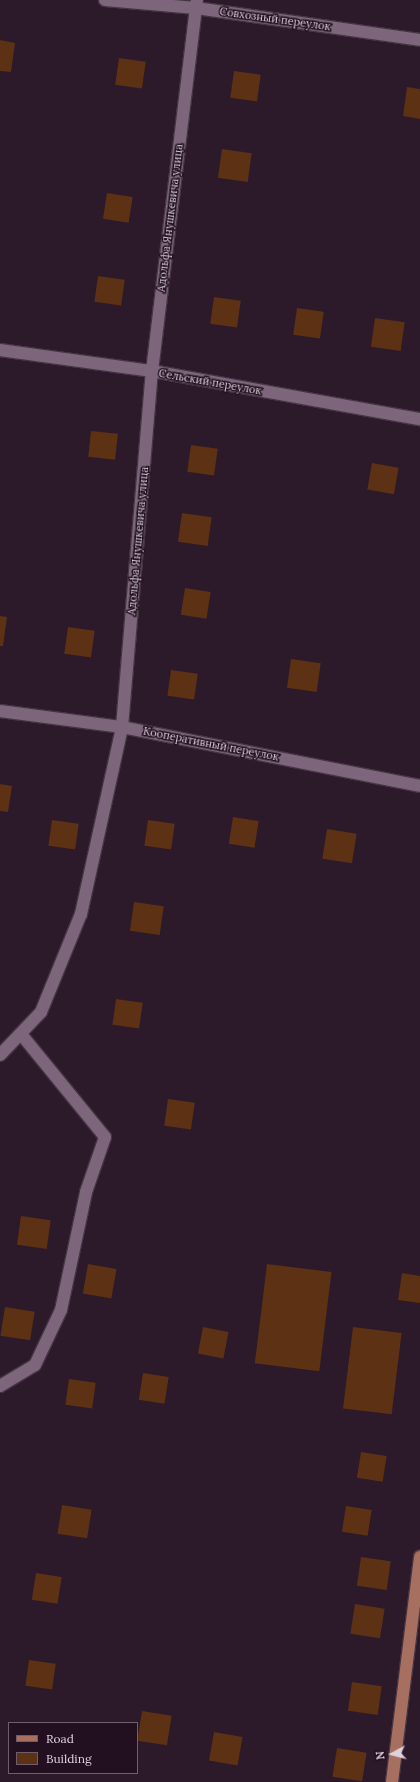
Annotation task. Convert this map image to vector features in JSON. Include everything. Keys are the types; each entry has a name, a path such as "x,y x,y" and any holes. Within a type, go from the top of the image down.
{"main road":[{"path":"392,1782 420,1557"}],"lane":[{"name":"Совхозный переулок","path":"106,0 196,4 420,40"},
{"name":"Адольфа Янушкевича улица","path":"0,1055 42,1012 81,914 122,727 152,371 196,4"},
{"name":"Сельский переулок","path":"0,350 152,371 420,419"},
{"name":"Кооперативный переулок","path":"0,711 122,727 420,786"},
{"path":"0,1386 35,1365 61,1310 86,1192 105,1137 21,1034"}],"building":[{"path":"0,40 15,43 11,72 0,71"},
{"path":"119,58 146,62 142,88 115,85"},
{"path":"234,71 261,75 257,101 230,98"},
{"path":"407,87 420,89 420,119 403,116"},
{"path":"222,149 252,153 248,182 218,178"},
{"path":"107,193 133,197 129,223 103,219"},
{"path":"98,276 125,280 121,306 94,302"},
{"path":"214,297 241,301 237,327 210,324"},
{"path":"297,308 324,312 320,338 293,335"},
{"path":"375,318 405,322 401,351 371,347"},
{"path":"91,431 118,434 115,460 88,457"},
{"path":"191,445 218,449 214,475 187,472"},
{"path":"372,463 399,468 394,494 367,490"},
{"path":"182,513 212,517 208,546 178,542"},
{"path":"185,588 211,592 206,619 181,615"},
{"path":"0,616 7,617 3,646 0,646"},
{"path":"68,627 95,631 91,657 64,654"},
{"path":"291,659 321,663 317,692 287,688"},
{"path":"171,670 198,674 194,700 167,696"},
{"path":"0,784 12,786 8,812 0,811"},
{"path":"233,817 259,821 254,848 229,844"},
{"path":"52,820 79,824 75,850 48,846"},
{"path":"148,820 175,824 171,850 144,846"},
{"path":"327,829 357,834 352,863 322,859"},
{"path":"134,902 164,906 160,935 130,931"},
{"path":"116,999 143,1003 139,1029 112,1025"},
{"path":"168,1099 195,1103 191,1129 164,1126"},
{"path":"21,1216 51,1220 47,1249 17,1245"},
{"path":"88,1264 117,1269 111,1299 83,1294"},
{"path":"267,1264 332,1272 319,1371 255,1363"},
{"path":"402,1273 420,1276 420,1303 398,1300"},
{"path":"5,1307 35,1312 30,1340 0,1336"},
{"path":"203,1327 229,1332 223,1358 198,1354"},
{"path":"353,1327 402,1333 392,1414 343,1408"},
{"path":"143,1373 169,1377 164,1404 139,1400"},
{"path":"69,1379 96,1383 92,1409 65,1405"},
{"path":"361,1452 387,1456 383,1482 357,1478"},
{"path":"62,1505 92,1510 87,1538 57,1534"},
{"path":"346,1506 372,1510 368,1536 342,1532"},
{"path":"361,1557 391,1561 387,1590 357,1586"},
{"path":"36,1573 62,1577 57,1604 32,1600"},
{"path":"355,1604 385,1609 380,1638 350,1634"},
{"path":"29,1660 56,1664 52,1690 25,1686"},
{"path":"352,1682 382,1686 378,1715 348,1711"},
{"path":"142,1711 172,1716 167,1745 138,1741"},
{"path":"214,1732 243,1737 238,1766 209,1761"},
{"path":"337,1748 367,1753 362,1781 332,1777"}]}
